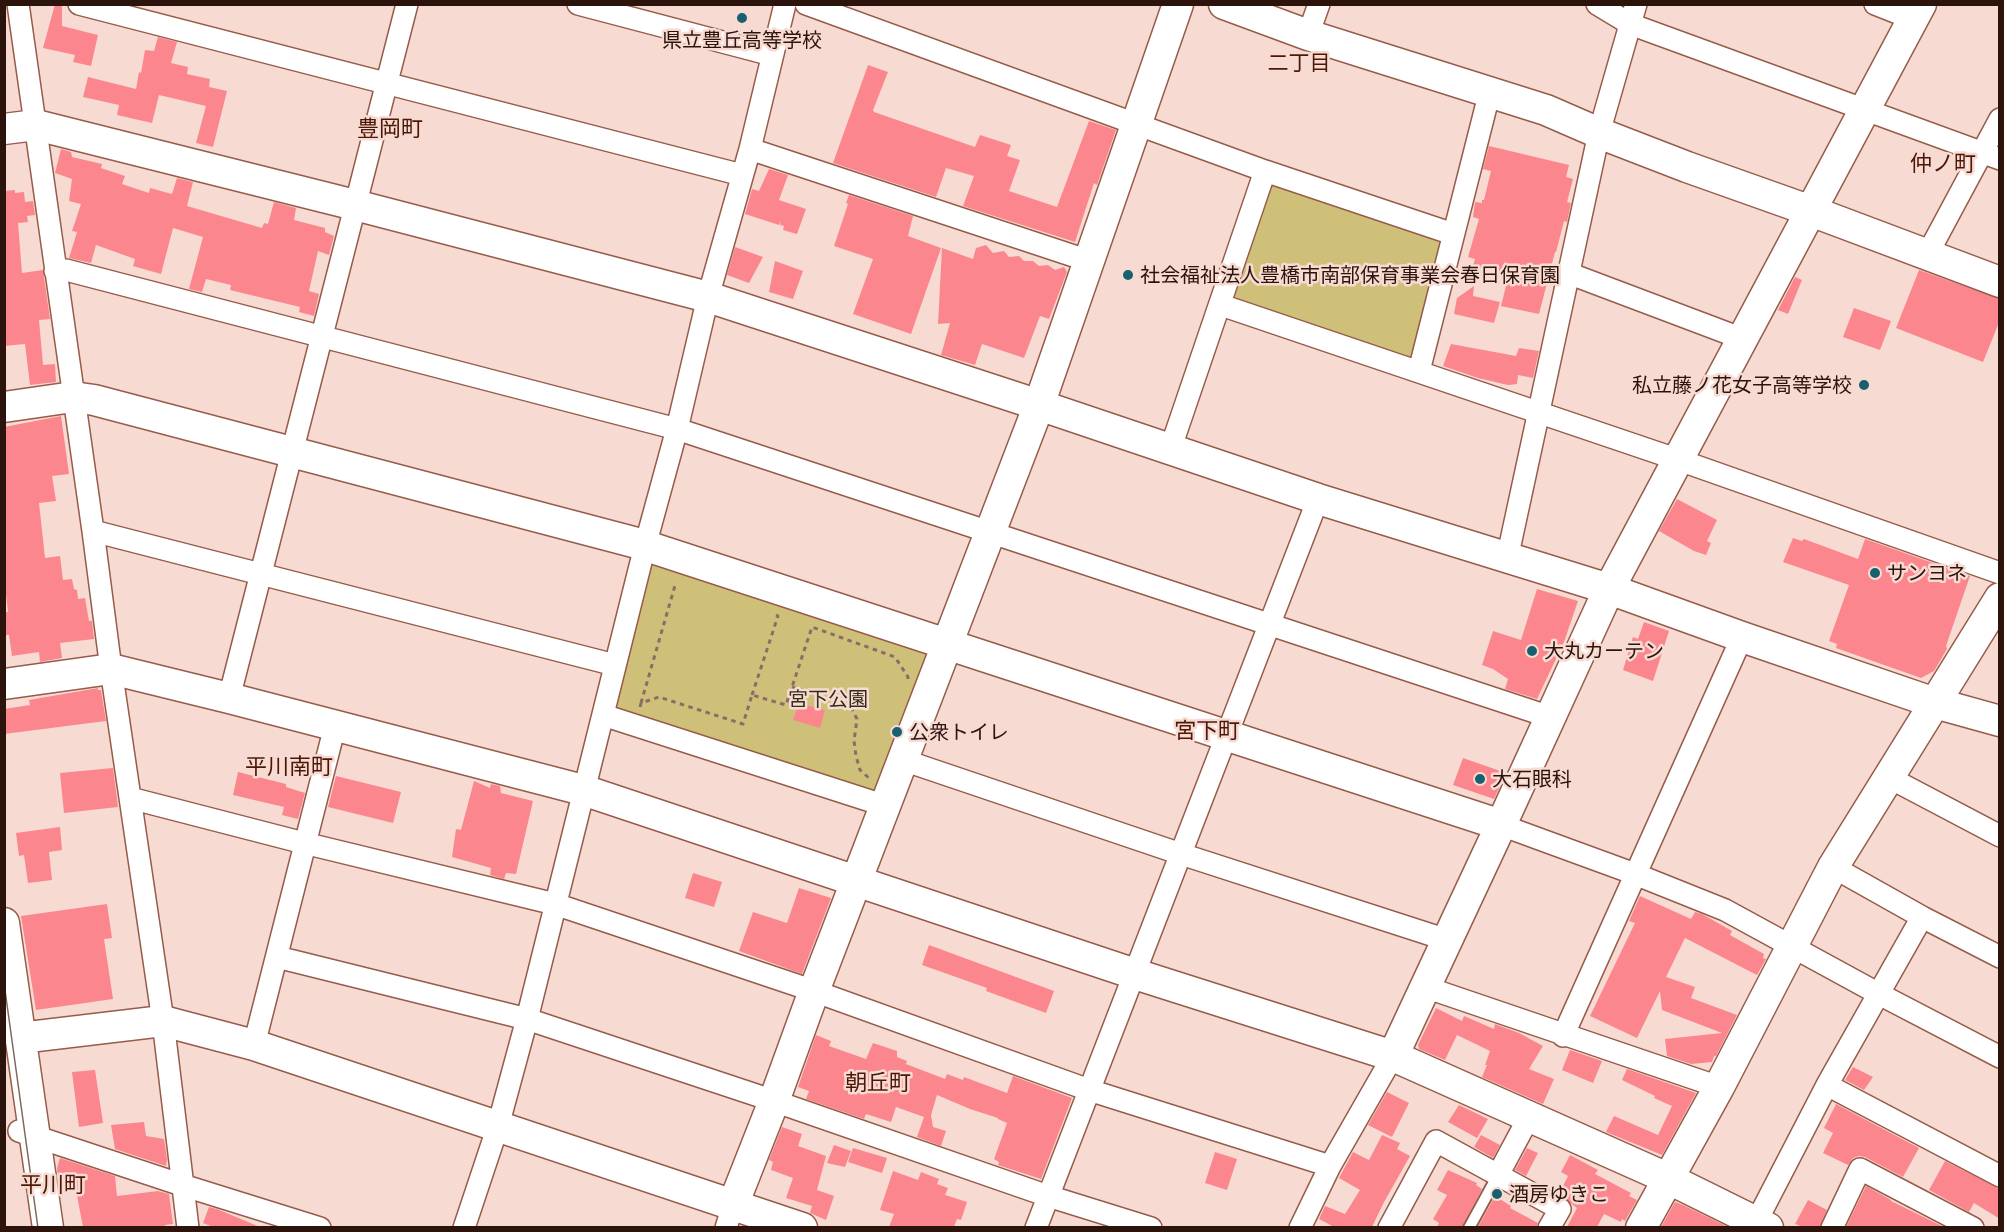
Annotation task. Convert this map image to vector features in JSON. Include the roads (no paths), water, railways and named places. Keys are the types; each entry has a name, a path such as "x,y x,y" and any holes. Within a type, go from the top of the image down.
{"street":[{"path":"18,4 163,1021 188,1227"},
{"path":"79,4 104,8 387,84 742,175"},
{"path":"229,698 407,4"},
{"path":"578,4 772,55"},
{"path":"464,1227 498,1126 527,1018 645,546 677,429 708,297 750,149 785,4"},
{"path":"806,4 1266,171 1453,234"},
{"path":"729,1216 774,1101 813,991 1040,405 1178,4"},
{"path":"1224,4 1308,35 1546,110 1687,167 2000,282"},
{"path":"1308,35 1319,4"},
{"path":"1596,4 1633,14 1865,111 1990,156"},
{"path":"1300,1227 1330,1166 1393,1056 1609,589 1917,12 1875,4"},
{"path":"1507,559 1599,133 1633,14"},
{"path":"1419,371 1490,91"},
{"path":"1927,255 1990,156 2000,119"},
{"path":"4,129 36,125 708,297 1040,405 1318,499 1609,589 1742,638 1935,703 2000,721"},
{"path":"750,149 1089,261"},
{"path":"1170,450 1266,171"},
{"path":"55,271 66,270 677,429 1550,717"},
{"path":"1568,273 1743,339"},
{"path":"1221,305 1679,460 2000,573"},
{"path":"4,407 73,397 94,399 645,546 948,644 1501,825 1635,874 1725,910 2000,1057"},
{"path":"1036,1227 1318,499"},
{"path":"93,531 615,665"},
{"path":"1641,1227 1719,1088 1833,867 2000,598"},
{"path":"1563,1035 1742,638"},
{"path":"4,684 111,669 583,790 1135,974 1393,1056 1667,1178 1759,1226 1827,1085 1922,916"},
{"path":"603,715 886,806"},
{"path":"254,1045 335,726"},
{"path":"903,760 1181,854 1448,939"},
{"path":"1888,777 2000,836"},
{"path":"130,798 555,904 813,991 1089,1090 1330,1166"},
{"path":"1833,867 2000,957"},
{"path":"4,923 9,1037 27,1134 48,1227"},
{"path":"277,957 527,1018 1048,1196 1151,1227"},
{"path":"1425,987 1719,1088"},
{"path":"9,1037 163,1021 254,1045 498,1126 729,1216 801,1227"},
{"path":"1827,1085 2000,1176"},
{"path":"1498,1175 1529,1118"},
{"path":"27,1134 320,1227"},
{"path":"27,1134 31,1227"},
{"path":"1389,1227 1436,1142 1560,1209 1550,1227"},
{"path":"1832,1227 1860,1169 1973,1227"}],"lane":[{"path":"1469,1227 1498,1175"}],"tram line":[{"path":"4,983 38,1228"}],"place":[{"name":"県立豊丘高等学校","path":"742,18"},
{"name":"社会福祉法人豊橋市南部保育事業会春日保育園","path":"1128,275"},
{"name":"私立藤ノ花女子高等学校","path":"1864,385"},
{"name":"サンヨネ","path":"1875,573"},
{"name":"大丸カーテン","path":"1532,651"},
{"name":"公衆トイレ","path":"897,732"},
{"name":"大石眼科","path":"1480,779"},
{"name":"酒房ゆきこ","path":"1497,1194"}],"district":[{"name":"二丁目","path":"1299,63"},
{"name":"豊岡町","path":"390,129"},
{"name":"仲ノ町","path":"1943,164"},
{"name":"宮下町","path":"1207,731"},
{"name":"平川南町","path":"289,767"},
{"name":"朝丘町","path":"878,1083"},
{"name":"平川町","path":"53,1185"}],"park label":[{"name":"宮下公園","path":"828,699"}]}
